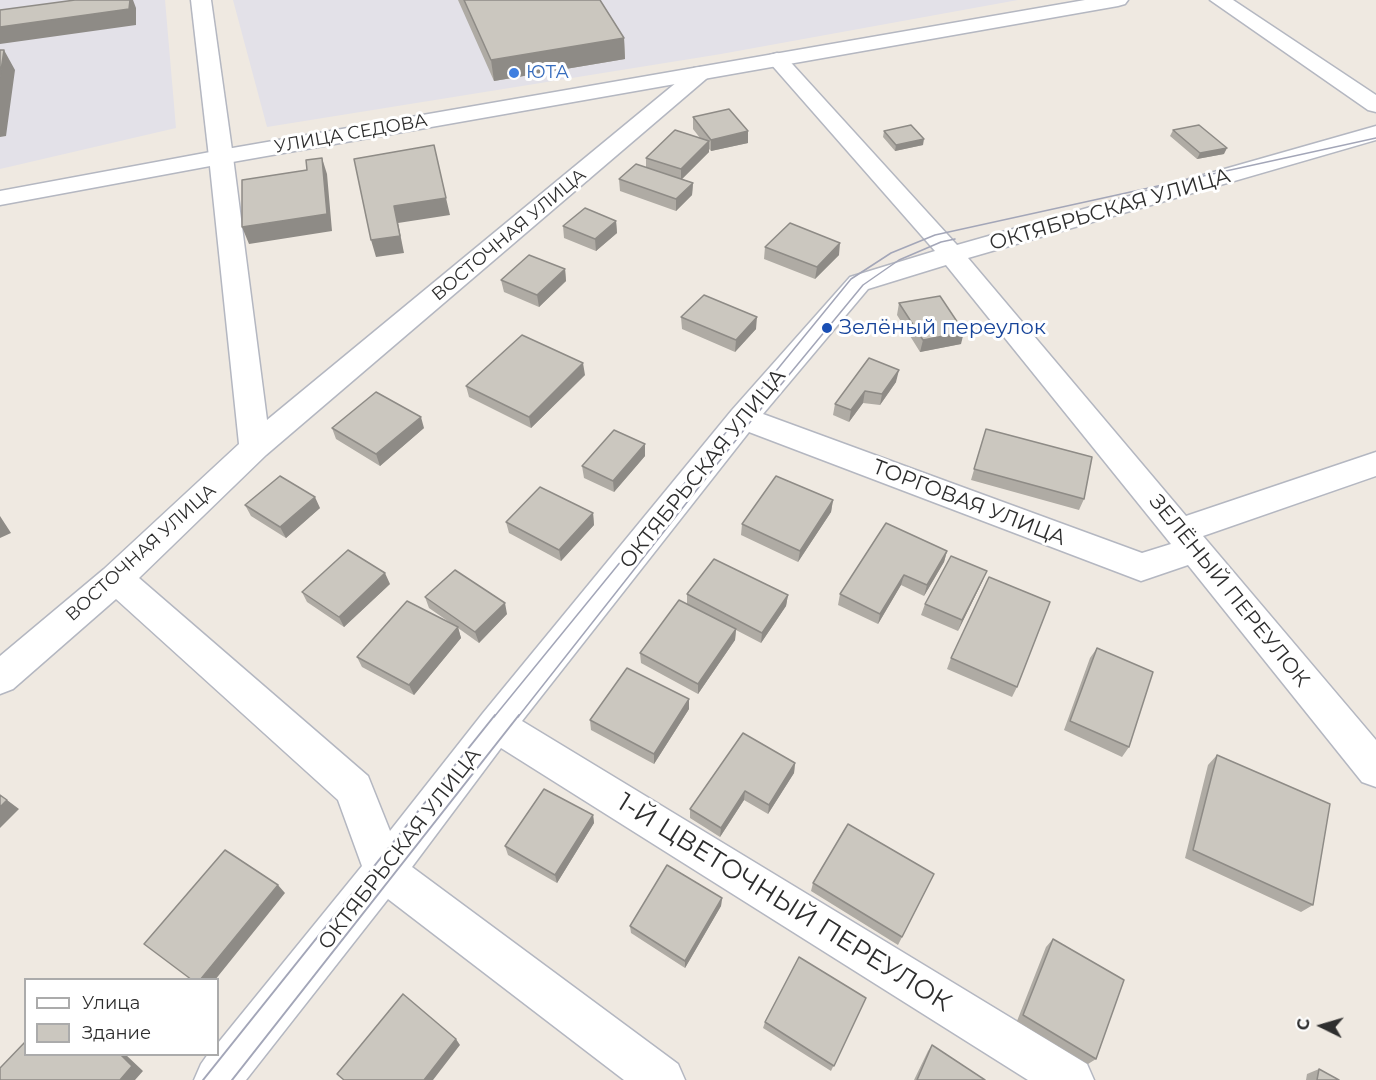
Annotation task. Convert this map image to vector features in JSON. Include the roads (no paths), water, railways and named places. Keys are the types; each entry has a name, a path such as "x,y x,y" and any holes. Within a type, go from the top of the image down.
{"street":[{"path":"201,0 255,447"},
{"name":"ВОСТОЧНАЯ УЛИЦА","path":"0,678 116,579 255,447 702,73 1118,0"},
{"path":"1220,0 1376,105"},
{"name":"ЗЕЛЁНЫЙ ПЕРЕУЛОК","path":"777,59 952,256 1376,770"},
{"name":"УЛИЦА СЕДОВА","path":"0,198 702,73"},
{"name":"ОКТЯБРЬСКАЯ УЛИЦА","path":"217,1080 743,418 812,335 860,283 1376,133"},
{"name":"ТОРГОВАЯ УЛИЦА","path":"743,418 1141,567 1188,541 1376,465"},
{"path":"116,579 354,789 384,871 662,1080"},
{"name":"1-Й ЦВЕТОЧНЫЙ ПЕРЕУЛОК","path":"496,726 1071,1080"}],"tram line":[{"path":"494,717 851,279 891,253 935,235 1376,138"},
{"path":"518,717 751,421 863,285 899,260 941,242 955,239"},
{"path":"203,1080 495,715"},
{"path":"232,1080 519,715"}],"place":[{"name":"ЮТА","path":"514,73"},
{"name":"Зелёный переулок","path":"827,328"}]}
